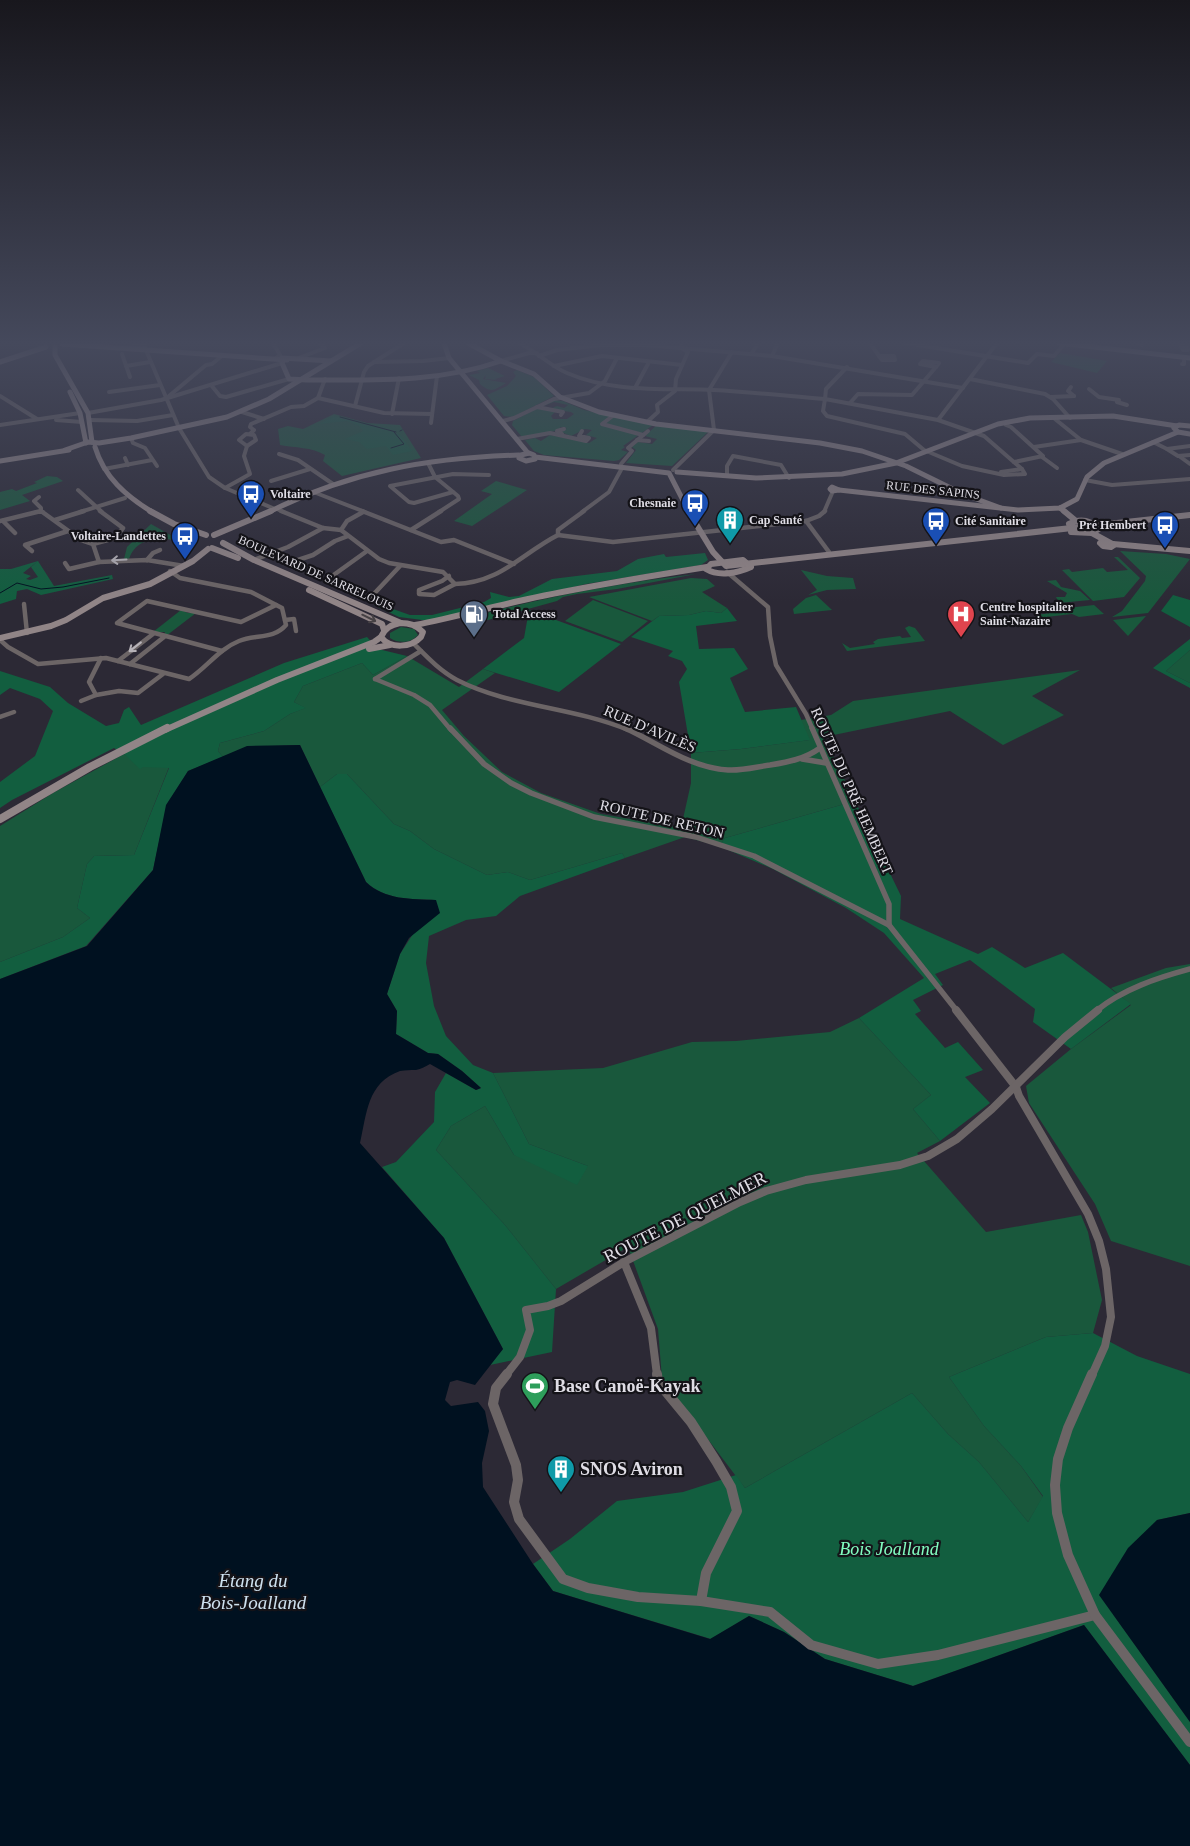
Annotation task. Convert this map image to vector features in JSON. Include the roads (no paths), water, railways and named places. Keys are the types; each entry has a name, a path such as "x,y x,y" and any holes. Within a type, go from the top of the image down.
{"street":[{"path":"84,429 89,445 106,478 125,498 195,544 197,552 182,566"},
{"path":"90,429 89,445 104,469 123,491 143,507 176,526 206,535 214,535 237,527 332,484 360,475 443,458 519,457 526,461 535,457 671,473 789,478 833,477"},
{"path":"0,461 173,429"},
{"path":"180,429 209,477 224,488 323,528 341,530 380,559 400,566 435,569 448,576 456,584"},
{"path":"247,446 239,440 250,434 253,429"},
{"path":"509,429 528,453 535,457 671,473 765,481 833,477 898,464 992,429"},
{"path":"517,439 550,434 563,429"},
{"path":"621,429 643,435"},
{"path":"707,429 820,443 862,452 898,464 987,504"},
{"path":"885,429 910,437 915,445 962,466 993,473 1022,469 979,434 965,429"},
{"path":"930,453 967,436 994,429"},
{"path":"1011,429 1043,454 1042,457 1057,468"},
{"path":"1068,429 1081,440 1122,454"},
{"path":"1174,429 1153,442 1122,454 1098,467 1085,480 1077,500 1060,508 1076,521 1089,522 1190,515"},
{"path":"671,473 714,430"},
{"path":"557,431 569,438"},
{"path":"550,434 578,438 582,431"},
{"path":"558,535 558,530 613,488 622,466 632,451 628,448 648,431"},
{"path":"224,488 244,479 250,474 244,456 247,446 256,440 254,435 250,434"},
{"path":"131,438 133,443 145,448 157,466"},
{"path":"637,440 649,441"},
{"path":"1034,447 1081,440"},
{"path":"1153,442 1190,464"},
{"path":"1167,449 1190,446"},
{"path":"172,572 180,578 252,592 282,608 286,625 277,633 241,640 222,651 189,679 101,658 38,664 7,648 0,638 59,623 103,598 143,587 182,566 223,541 240,528 277,509 316,493 362,477 428,463 519,457 528,453"},
{"path":"279,454 298,460 332,484"},
{"path":"1178,456 1190,455"},
{"path":"727,476 727,466 733,456 782,465 789,478"},
{"path":"1014,462 1042,457"},
{"path":"125,458 128,465"},
{"path":"104,469 152,460"},
{"path":"411,530 459,499 458,496 435,477 428,463"},
{"path":"271,481 310,469"},
{"path":"671,473 672,482 718,562 726,566 1072,528 1092,534 1103,541 1100,543 1105,547 1112,547 1113,544 1137,544 1190,551"},
{"path":"453,492 414,503 409,502 390,486 435,477 489,474"},
{"path":"448,576 439,584 419,590 419,594 430,596 456,584 470,584 493,578 544,541 558,535 612,542 806,521 822,516 827,512 836,489 833,477"},
{"path":"1085,480 1112,485 1190,479"},
{"name":"RUE DES SAPINS","path":"836,489 987,504 1001,508 1025,510 1060,508"},
{"path":"39,497 34,501 41,508 41,511 81,540 93,544 108,541 123,530 78,490"},
{"path":"316,493 441,542 454,540 514,564"},
{"path":"961,502 963,494"},
{"path":"55,520 125,498"},
{"path":"1,521 41,511"},
{"path":"341,530 347,521 364,512"},
{"path":"709,569 718,562 729,561 749,564 829,552 1098,527 1190,515"},
{"path":"1,521 15,533"},
{"path":"806,521 829,552"},
{"path":"1072,528 1076,521"},
{"path":"1089,522 1098,527"},
{"path":"1092,534 1098,527"},
{"path":"254,560 288,547 323,528"},
{"path":"32,551 26,545 68,531"},
{"path":"702,532 722,556 729,561"},
{"path":"195,544 206,535"},
{"name":"BOULEVARD DE SARRELOUIS","path":"214,535 254,560 401,623 415,625"},
{"path":"289,562 314,554 327,547 334,539 348,536"},
{"path":"93,544 99,562"},
{"name":"BOULEVARD DE SARRELOUIS","path":"195,544 232,555 382,624 384,641 390,644"},
{"path":"147,560 153,553 160,550"},
{"path":"328,579 367,551"},
{"path":"65,563 69,569 99,562 147,560 182,566"},
{"path":"415,625 464,616 518,601 629,579 709,569 727,572 746,570 749,564"},
{"path":"371,598 372,594 400,566"},
{"name":"ROUTE DU PRÉ HEMBERT","path":"727,572 768,607 770,636 776,664 806,714 889,904 889,925"},
{"path":"222,651 117,624 147,601 241,622 276,605"},
{"path":"24,604 27,631"},
{"path":"301,669 390,644 398,646 413,643 419,640 423,632 464,616"},
{"path":"284,620 294,619 296,631"},
{"path":"0,819 133,744 237,695 374,642 382,633 401,623"},
{"path":"415,625 423,632"},
{"path":"118,661 153,634"},
{"path":"130,664 164,637"},
{"path":"413,643 421,652"},
{"name":"RUE D'AVILÈS","path":"421,652 449,675 477,689 513,701 601,719 714,768 730,770 801,759 820,748"},
{"name":"ROUTE DE RETON","path":"421,652 375,679 414,695 430,705 464,746 484,764 511,783 578,813 696,837 754,856 889,925 1016,1087 1019,1096 1088,1214 1099,1241 1106,1269 1110,1318 1105,1346 1068,1428 1058,1458 1055,1484 1057,1513 1068,1555 1095,1615 1190,1742"},
{"path":"96,695 89,682 101,658"},
{"path":"81,702 96,695 119,691 138,693 163,674"},
{"path":"0,716 14,712"},
{"path":"801,759 826,763"},
{"name":"ROUTE DE QUELMER","path":"702,1601 638,1597 588,1588 563,1578 519,1519 514,1502 518,1480 516,1465 493,1404 493,1397 496,1388 520,1358 530,1330 526,1310 548,1306 561,1300 624,1262 740,1202 766,1191 806,1180 900,1165 928,1156 957,1139 1016,1087 1020,1080 1065,1037 1100,1008 1132,989 1158,978 1190,969"},
{"path":"624,1262 650,1328 658,1382 691,1422 716,1461 731,1487 737,1511 706,1573 702,1601 770,1612 811,1645 878,1664 938,1655 1095,1615"}],"water":[{"name":"Étang du Bois-Joalland","path":"300,745 366,882 373,888 390,895 408,899 436,900 440,913 409,938 400,954 387,994 397,1011 396,1034 428,1053 438,1054 462,1071 481,1088 476,1090 430,1064 416,1070 400,1071 389,1076 381,1083 370,1100 360,1143 444,1238 503,1349 475,1385 457,1380 450,1382 445,1400 451,1406 478,1402 485,1411 489,1431 482,1463 483,1487 533,1564 553,1591 710,1639 749,1616 784,1632 825,1659 913,1686 1084,1625 1190,1765 1190,1846 0,1846 0,979 87,946 153,870 166,805 188,771 247,746"},
{"path":"1190,1513 1190,1722 1099,1595 1128,1548 1157,1520"}],"waterway":[{"path":"385,429 396,432"},
{"path":"391,448 404,444 394,432"},
{"path":"0,593 17,583 41,589 63,587 109,578"}],"place":[{"name":"Voltaire","path":"251,518"},
{"name":"Chesnaie","path":"695,527"},
{"name":"Cap Santé","path":"730,544"},
{"name":"Cité Sanitaire","path":"936,545"},
{"name":"Pré Hembert","path":"1165,549"},
{"name":"Voltaire-Landettes","path":"185,560"},
{"name":"Total Access","path":"474,638"},
{"name":"Centre hospitalier Saint-Nazaire","path":"961,638"},
{"name":"Base Canoë-Kayak","path":"535,1410"},
{"name":"SNOS Aviron","path":"561,1493"}],"park label":[{"name":"Bois Joalland","path":"889,1549"}]}
